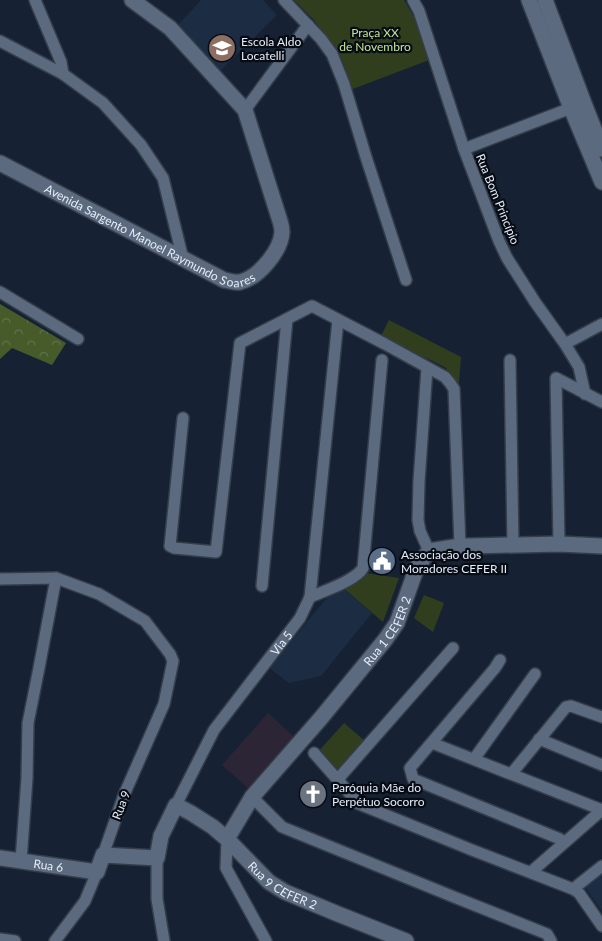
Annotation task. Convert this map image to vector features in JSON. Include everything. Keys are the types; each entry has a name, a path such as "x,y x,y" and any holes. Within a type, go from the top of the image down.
{"street":[{"path":"35,0 61,62 62,74"},
{"path":"132,0 170,28 245,110 308,25"},
{"path":"284,0 332,54 344,84 406,280"},
{"name":"Rua Bom Princípio","path":"413,0 419,11 464,150 499,241 507,258 534,302 565,344 579,367 586,394"},
{"path":"529,0 602,182"},
{"path":"546,0 602,149"},
{"path":"0,41 62,74 103,103 141,145 163,178 183,259"},
{"path":"464,150 571,108"},
{"name":"Avenida Sargento Manoel Raymundo Soares","path":"0,163 224,280 241,282 250,278 264,267 275,254 282,233 280,221 245,110"},
{"path":"0,292 78,339"},
{"path":"183,418 170,546 216,552 240,343 312,306 445,377 454,389 460,546"},
{"path":"262,586 287,319"},
{"name":"Via 5","path":"164,941 157,899 157,858 161,836 214,730 300,618 310,597 338,320"},
{"path":"565,344 602,324"},
{"path":"310,597 342,584 361,572 363,568 382,360"},
{"path":"510,360 513,545"},
{"path":"427,368 418,520 420,531 429,552 460,546 559,544 602,546"},
{"path":"559,544 556,378 602,402"},
{"name":"Rua 1 CEFER 2","path":"227,839 252,797 321,718 397,623 417,568 429,552"},
{"path":"0,579 56,578 28,723 27,778 21,861"},
{"name":"Rua 9","path":"55,941 85,901 124,795 164,704 173,661 170,654 145,621 99,594 56,578"},
{"path":"338,780 453,648"},
{"path":"500,660 410,768 413,779 560,839"},
{"path":"474,758 535,674"},
{"path":"512,773 566,707 571,706 602,717"},
{"path":"539,739 602,765"},
{"path":"432,743 602,810 531,872"},
{"path":"314,753 359,804 574,889 579,893 602,926"},
{"path":"252,797 282,827 547,934 551,941"},
{"name":"Rua 9 CEFER 2","path":"176,805 213,827 269,882 285,892 378,936 400,940"},
{"path":"227,839 226,868 266,941"},
{"path":"103,855 157,858"},
{"name":"Rua 6","path":"0,858 97,872"},
{"path":"574,889 602,866"},
{"path":"0,939 15,941"}],"shaded area":[{"name":"Escola Aldo Locatelli","path":"201,0 263,0 277,15 220,71 178,25"},
{"path":"341,587 372,613 321,676 289,683 269,668 330,594"},
{"path":"268,713 294,737 248,788 222,765"},
{"path":"602,873 602,911 584,886"}],"green space":[{"name":"Praça XX de Novembro","path":"294,0 404,0 417,22 429,60 353,89 338,50 313,19"},
{"path":"0,304 66,343 52,365 12,348 0,359"},
{"path":"389,320 461,357 458,394 446,368 380,338"},
{"path":"365,573 399,578 383,622 342,587"},
{"path":"424,595 444,603 433,632 414,618"},
{"path":"344,723 365,741 340,771 318,752"}],"place":[{"name":"Escola Aldo Locatelli","path":"222,48"},
{"name":"Associação dos Moradores CEFER II","path":"382,561"},
{"name":"Paróquia Mãe do Perpétuo Socorro","path":"313,794"}]}
